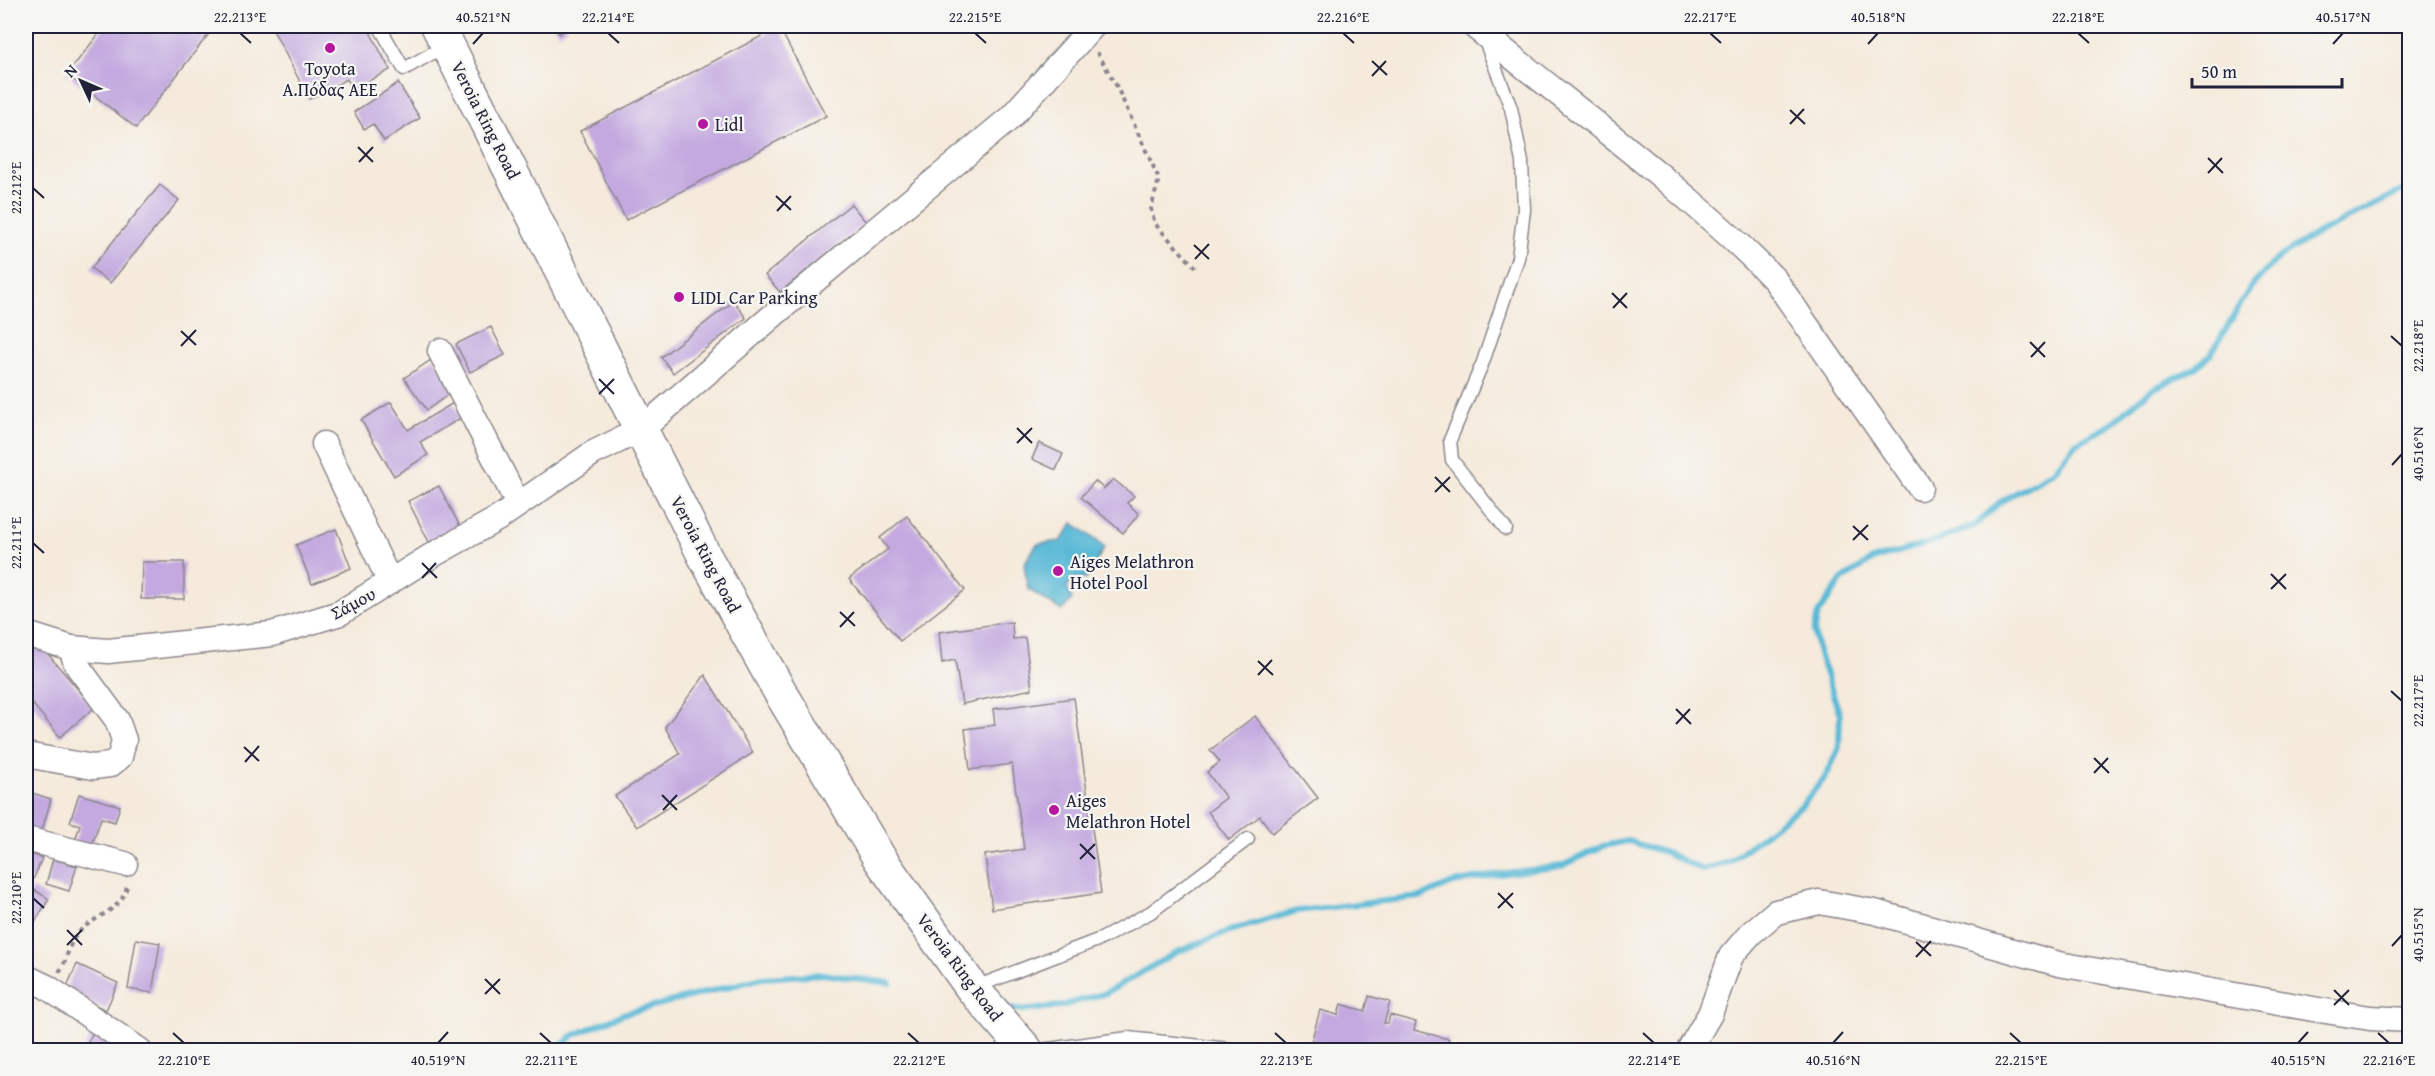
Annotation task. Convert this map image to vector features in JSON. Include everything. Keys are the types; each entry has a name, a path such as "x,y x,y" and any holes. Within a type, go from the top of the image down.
{"main road":[{"name":"Verοia Ring Road","path":"443,35 705,557 835,786 880,859 972,988 1026,1050"}],"street":[{"path":"1478,28 1633,151 1748,252 1775,280 1920,488"},
{"name":"Σάμου","path":"26,634 71,648 108,651 272,634 340,613 499,518 593,453 642,429 777,312 1010,118 1090,29"},
{"path":"441,351 518,504"},
{"path":"324,444 390,582"},
{"path":"26,754 93,767 110,765 120,758 124,740 117,720 76,664 71,648"},
{"path":"26,839 125,864"},
{"path":"1689,1050 1710,1014 1731,956 1751,933 1776,912 1820,902 1875,912 2059,964 2319,1010 2370,1018 2409,1020"},
{"path":"36,982 139,1050"}],"lane":[{"path":"380,26 404,69 443,35"},
{"path":"1478,28 1511,108 1522,162 1524,210 1518,258 1483,362 1450,440 1452,460 1506,529"},
{"path":"972,988 1103,938 1151,912 1248,838"},
{"path":"1041,1050 1128,1038 1239,1050"}],"path":[{"path":"2143,26 2149,28 2167,26"},
{"path":"1090,29 1159,179 1151,209 1155,224 1195,267"},
{"path":"36,982 64,966 75,937 100,915 117,907 128,888 125,864"}],"water":[{"name":"Aiges Melathron Hotel Pool","path":"1073,523 1105,547 1086,578 1072,579 1067,588 1072,599 1062,611 1028,589 1024,564 1037,544 1061,541"}],"building":[{"path":"105,26 215,26 136,128 67,74"},
{"name":"Toyota Α.Πόδας ΑΕΕ","path":"271,26 367,26 390,70 353,89 347,79 309,99"},
{"path":"553,26 568,26 560,34"},
{"name":"Lidl","path":"779,27 826,116 626,220 580,131"},
{"path":"398,83 420,118 384,141 373,124 364,129 354,112"},
{"path":"160,185 179,200 110,283 91,268"},
{"path":"851,204 866,222 780,292 765,275"},
{"path":"734,301 746,318 673,373 661,357"},
{"path":"491,327 505,355 470,372 456,344"},
{"path":"434,358 456,389 427,410 404,378"},
{"path":"391,402 408,430 453,403 461,418 420,442 428,455 394,476 361,420"},
{"path":"1039,443 1063,454 1056,470 1032,459"},
{"path":"1113,479 1134,496 1127,503 1139,514 1123,533 1081,497 1095,481 1104,489"},
{"path":"439,486 462,530 431,546 408,501"},
{"path":"907,516 965,590 900,641 849,579 888,549 880,538"},
{"path":"336,529 351,568 312,584 296,545"},
{"path":"142,562 184,562 184,599 141,599"},
{"path":"1012,622 1013,639 1025,638 1032,689 962,704 955,660 942,663 939,632"},
{"path":"26,644 40,645 94,708 60,737 26,696"},
{"path":"705,675 753,753 637,827 615,796 680,754 665,727"},
{"name":"Aiges Melathron Hotel","path":"1074,698 1101,893 992,909 985,855 1024,849 1012,764 970,770 965,729 995,725 993,709"},
{"path":"1255,716 1318,798 1272,833 1260,816 1229,840 1208,812 1226,798 1207,772 1220,762 1210,750"},
{"path":"29,792 51,799 40,838 26,834 26,805"},
{"path":"79,794 120,806 115,822 101,818 90,851 73,846 80,825 70,822"},
{"path":"26,852 42,858 33,880 26,877"},
{"path":"53,859 77,866 69,891 46,884"},
{"path":"33,889 49,899 26,936 26,900"},
{"path":"136,939 160,943 152,993 128,989"},
{"path":"77,964 118,983 106,1010 65,991"},
{"path":"1369,996 1390,1002 1384,1023 1388,1023 1390,1015 1416,1022 1414,1030 1449,1039 1446,1050 1309,1050 1320,1010 1338,1015 1341,1004 1365,1011"},
{"path":"93,1032 122,1050 84,1050"}],"waterway":[{"path":"1009,1009 1029,1010 1061,1006 1106,993 1177,952 1229,931 1297,911 1420,897 1453,883 1562,866 1603,846 1628,841 1667,853 1702,870 1729,862 1802,805 1827,775 1839,747 1840,715 1819,654 1814,632 1818,614 1842,580 1872,560 1938,540 1975,525 2000,502 2054,471 2076,443 2107,427 2151,390 2197,367 2211,354 2250,288 2278,258 2313,236 2410,187"},
{"path":"557,1050 572,1036 623,1014 762,978 823,974 890,983"}],"place":[{"name":"Toyota Α.Πόδας ΑΕΕ","path":"330,48"},
{"name":"Lidl","path":"703,124"},
{"name":"LIDL Car Parking","path":"679,297"},
{"name":"Aiges Melathron Hotel Pool","path":"1058,571"},
{"name":"Aiges Melathron Hotel","path":"1054,810"}]}
